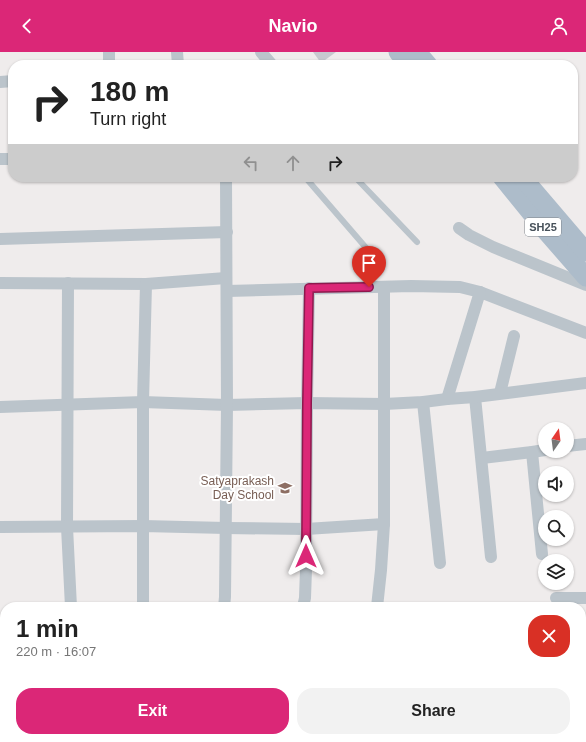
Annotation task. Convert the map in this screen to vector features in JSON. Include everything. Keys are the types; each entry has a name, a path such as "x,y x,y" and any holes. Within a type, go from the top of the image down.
{"main road":[{"path":"398,52 405,60"},
{"path":"418,52 424,60"},
{"name":"SH25","path":"506,182 586,277"},
{"name":"SH25","path":"526,182 586,252"}],"street":[{"path":"261,52 268,60"},
{"path":"224,602 227,405 226,182"},
{"path":"459,228 469,235 493,247 586,285"},
{"path":"0,239 226,232"},
{"path":"0,283 146,284 226,278"},
{"path":"68,283 67,527 71,602"},
{"path":"143,602 143,402 146,284"},
{"path":"380,602 384,524 384,287"},
{"path":"227,291 309,288 460,287 480,292 586,333"},
{"path":"304,602 306,569 309,288"},
{"path":"447,399 480,292"},
{"path":"500,393 514,336"},
{"path":"0,407 143,402 227,405 307,403 384,404 475,397 586,383"},
{"path":"475,397 491,557"},
{"path":"423,402 440,563"},
{"path":"574,445 586,444"},
{"path":"482,458 538,451"},
{"path":"532,452 542,554"},
{"path":"0,528 143,526 306,529 384,524"},
{"path":"556,598 586,598"}],"lane":[{"path":"309,182 374,257"},
{"path":"360,182 417,242"}],"building":[{"path":"313,52 336,52 325,60 319,60"}],"place":[{"name":"Satyaprakash Day School","path":"285,488"}],"route":[{"path":"306,556 309,288 369,287"}]}
